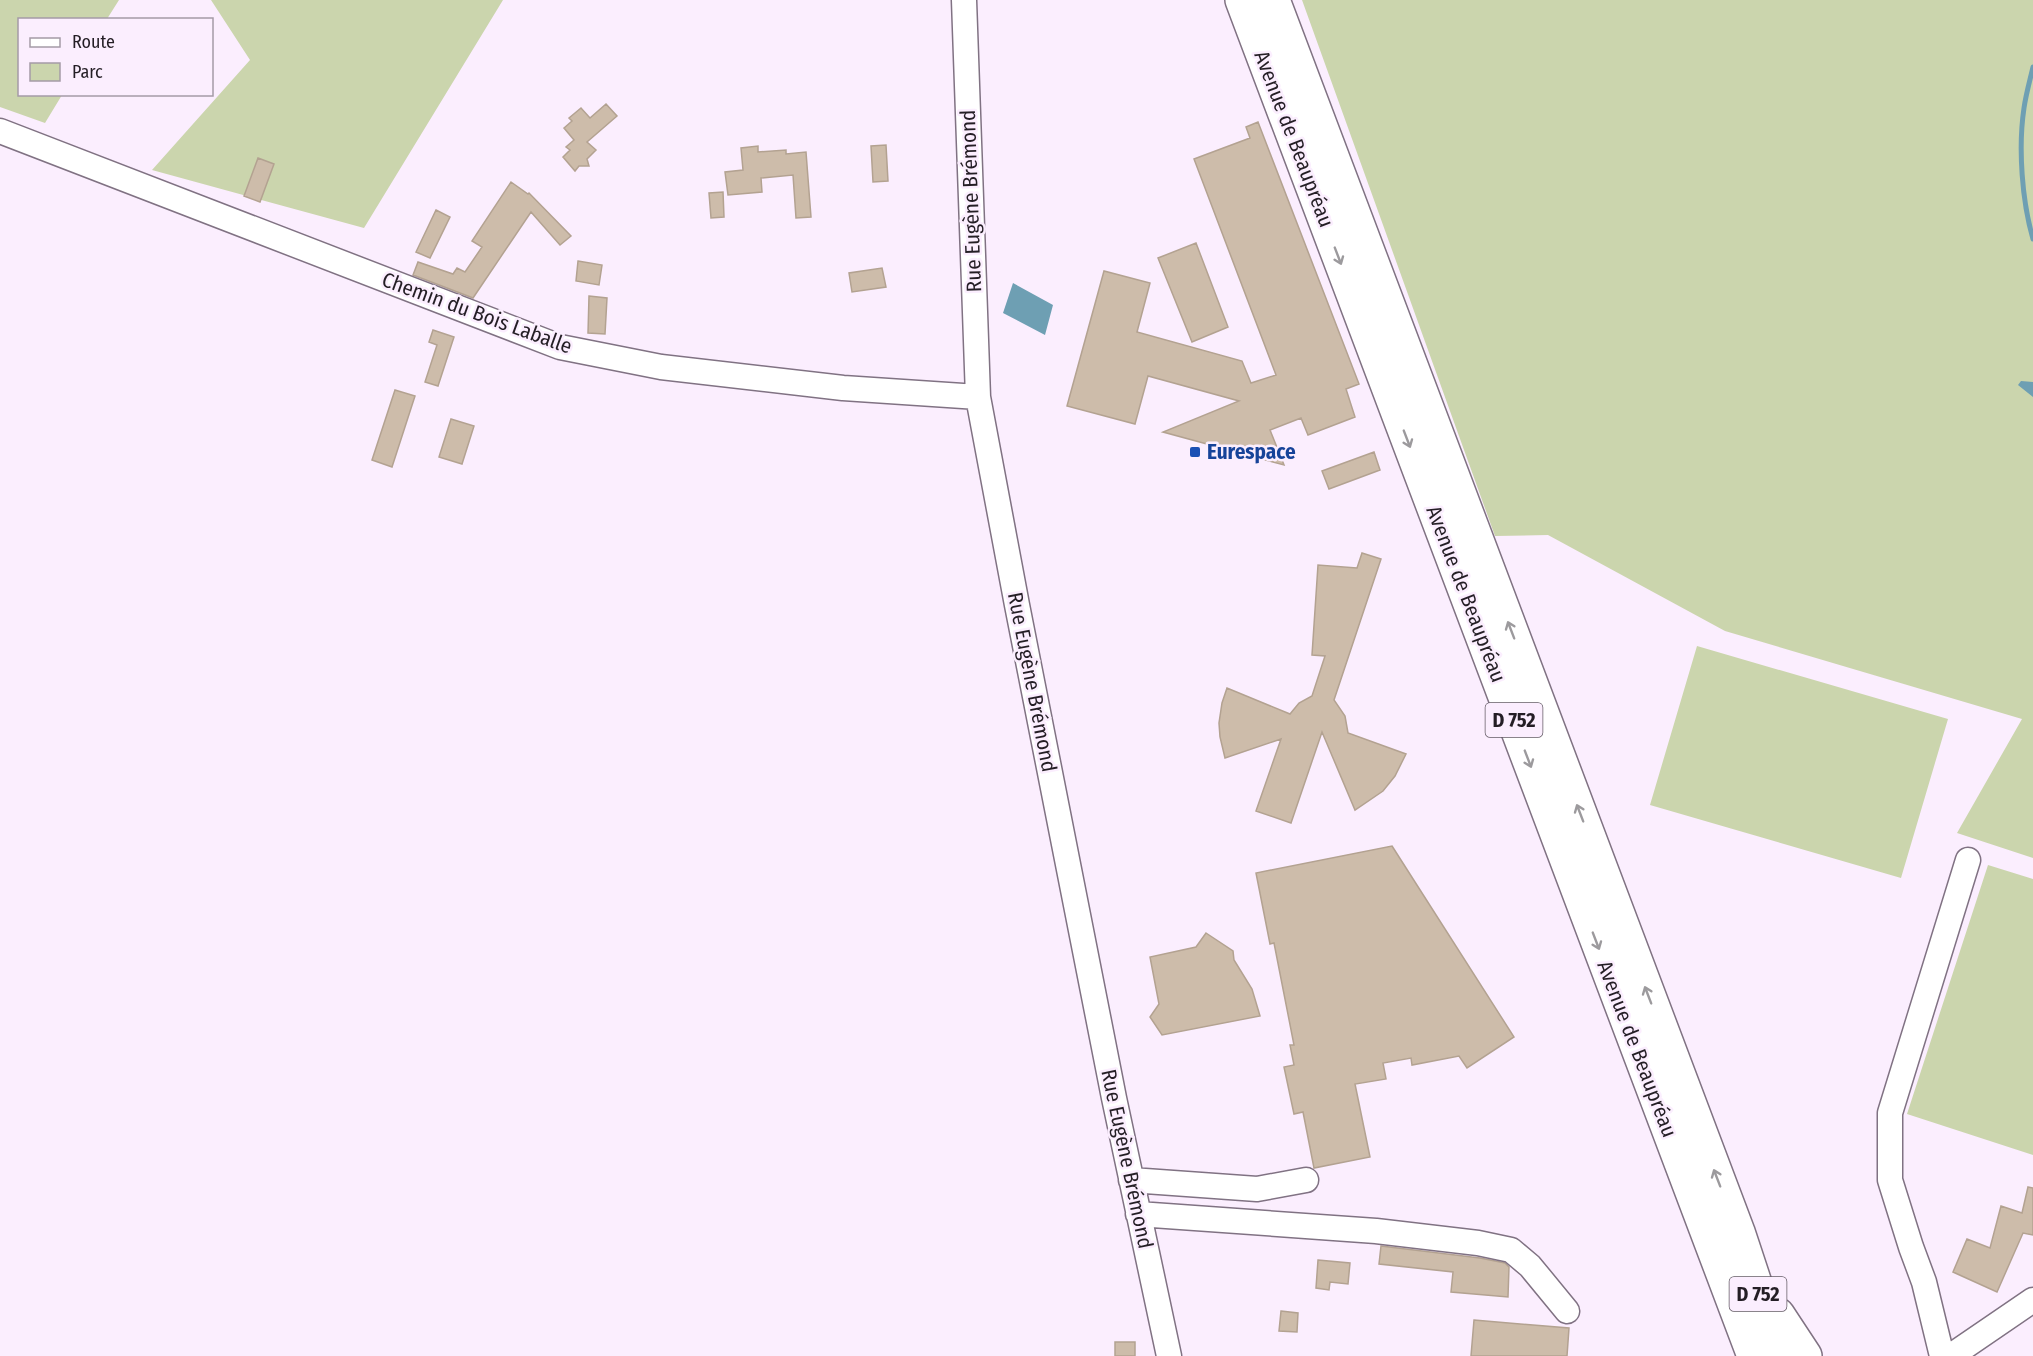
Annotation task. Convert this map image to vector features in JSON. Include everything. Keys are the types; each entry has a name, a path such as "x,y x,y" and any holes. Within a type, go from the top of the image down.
{"highway":[{"name":"Avenue de Beaupréau","path":"1242,0 1754,1356"},
{"name":"Avenue de Beaupréau","path":"1277,7 1738,1232 1779,1356"},
{"path":"1675,1150 1684,1193 1738,1356"},
{"path":"1738,1232 1749,1251 1774,1310 1805,1356"}],"street":[{"name":"Rue Eugène Brémond","path":"964,0 978,397 1131,1180 1169,1356"},
{"path":"1233,0 1273,84"},
{"name":"Chemin du Bois Laballe","path":"0,131 560,347 661,367 843,388 978,397"},
{"path":"1942,1356 1924,1282 1907,1237 1890,1180 1890,1113 1968,860"},
{"path":"1131,1180 1257,1189 1306,1180"},
{"path":"1138,1214 1376,1231 1489,1245 1511,1251 1530,1266 1567,1311"},
{"path":"1951,1356 2033,1300"}],"green space":[{"path":"0,0 119,0 108,18 18,18 18,96 61,96 45,123 0,107"},
{"path":"211,0 503,0 364,228 152,170 250,60"},
{"path":"1302,0 2033,0 2033,858 1957,833 2022,719 1725,631 1548,535 1495,536"},
{"path":"1697,646 1948,719 1901,878 1650,805"},
{"path":"1988,865 2033,879 2033,1155 1907,1114"}],"water":[{"path":"1013,283 1053,305 1045,335 1003,313"},
{"path":"2021,381 2033,382 2033,397 2018,385"}],"building":[{"path":"606,104 617,116 587,142 596,150 587,159 589,166 579,166 575,171 563,157 570,150 566,147 574,140 564,128 572,121 569,118 581,108 590,118"},
{"path":"1258,122 1359,384 1346,389 1355,417 1308,435 1301,418 1270,430 1284,465 1163,432 1239,401 1148,376 1135,424 1067,406 1104,271 1150,283 1137,332 1242,361 1251,383 1276,375 1194,159 1250,138 1246,127"},
{"path":"886,145 888,181 873,182 871,146"},
{"path":"758,146 758,152 786,150 786,154 806,152 811,217 796,218 793,175 761,178 762,192 728,195 725,172 743,170 741,148"},
{"path":"258,158 274,164 260,202 244,196"},
{"path":"511,182 529,193 571,236 560,245 531,212 473,298 413,275 418,262 453,274 457,268 465,272 482,247 472,241"},
{"path":"723,192 724,217 711,218 709,193"},
{"path":"436,210 450,217 430,258 416,252"},
{"path":"1196,243 1228,327 1192,342 1158,258"},
{"path":"578,261 602,265 599,285 576,281"},
{"path":"882,268 886,287 852,292 849,273"},
{"path":"589,296 607,298 605,334 588,333"},
{"path":"433,330 454,337 438,386 425,382 437,345 429,342"},
{"path":"395,390 415,396 392,467 372,460"},
{"path":"451,419 474,426 462,464 439,457"},
{"path":"1374,452 1380,470 1329,489 1322,471"},
{"path":"1362,553 1381,559 1334,700 1345,716 1348,733 1406,754 1395,776 1383,791 1355,810 1322,732 1291,823 1256,811 1281,739 1225,758 1219,723 1222,703 1227,688 1290,714 1299,703 1312,696 1325,656 1312,655 1318,565 1357,568"},
{"path":"1392,846 1514,1037 1467,1068 1459,1056 1412,1065 1411,1058 1383,1063 1386,1079 1355,1084 1370,1157 1314,1168 1303,1112 1294,1114 1284,1067 1294,1065 1290,1045 1294,1045 1274,943 1270,944 1256,873"},
{"path":"1206,933 1233,951 1234,960 1252,989 1260,1016 1162,1035 1150,1017 1159,1004 1150,957 1196,947"},
{"path":"2028,1187 2033,1188 2033,1235 2023,1233 1997,1292 1953,1272 1967,1239 1990,1248 2001,1206 2022,1213"},
{"path":"1381,1246 1505,1263 1509,1267 1508,1297 1451,1292 1453,1272 1379,1264"},
{"path":"1318,1260 1350,1263 1348,1284 1330,1282 1329,1290 1316,1288"},
{"path":"1281,1311 1298,1313 1297,1332 1279,1331"},
{"path":"1474,1320 1569,1328 1567,1356 1471,1356"},
{"path":"1115,1342 1135,1342 1135,1356 1115,1356"}],"waterway":[{"path":"2033,67 2024,108 2021,157 2026,208 2033,239"}],"place":[{"name":"Eurespace","path":"1195,452"}]}
